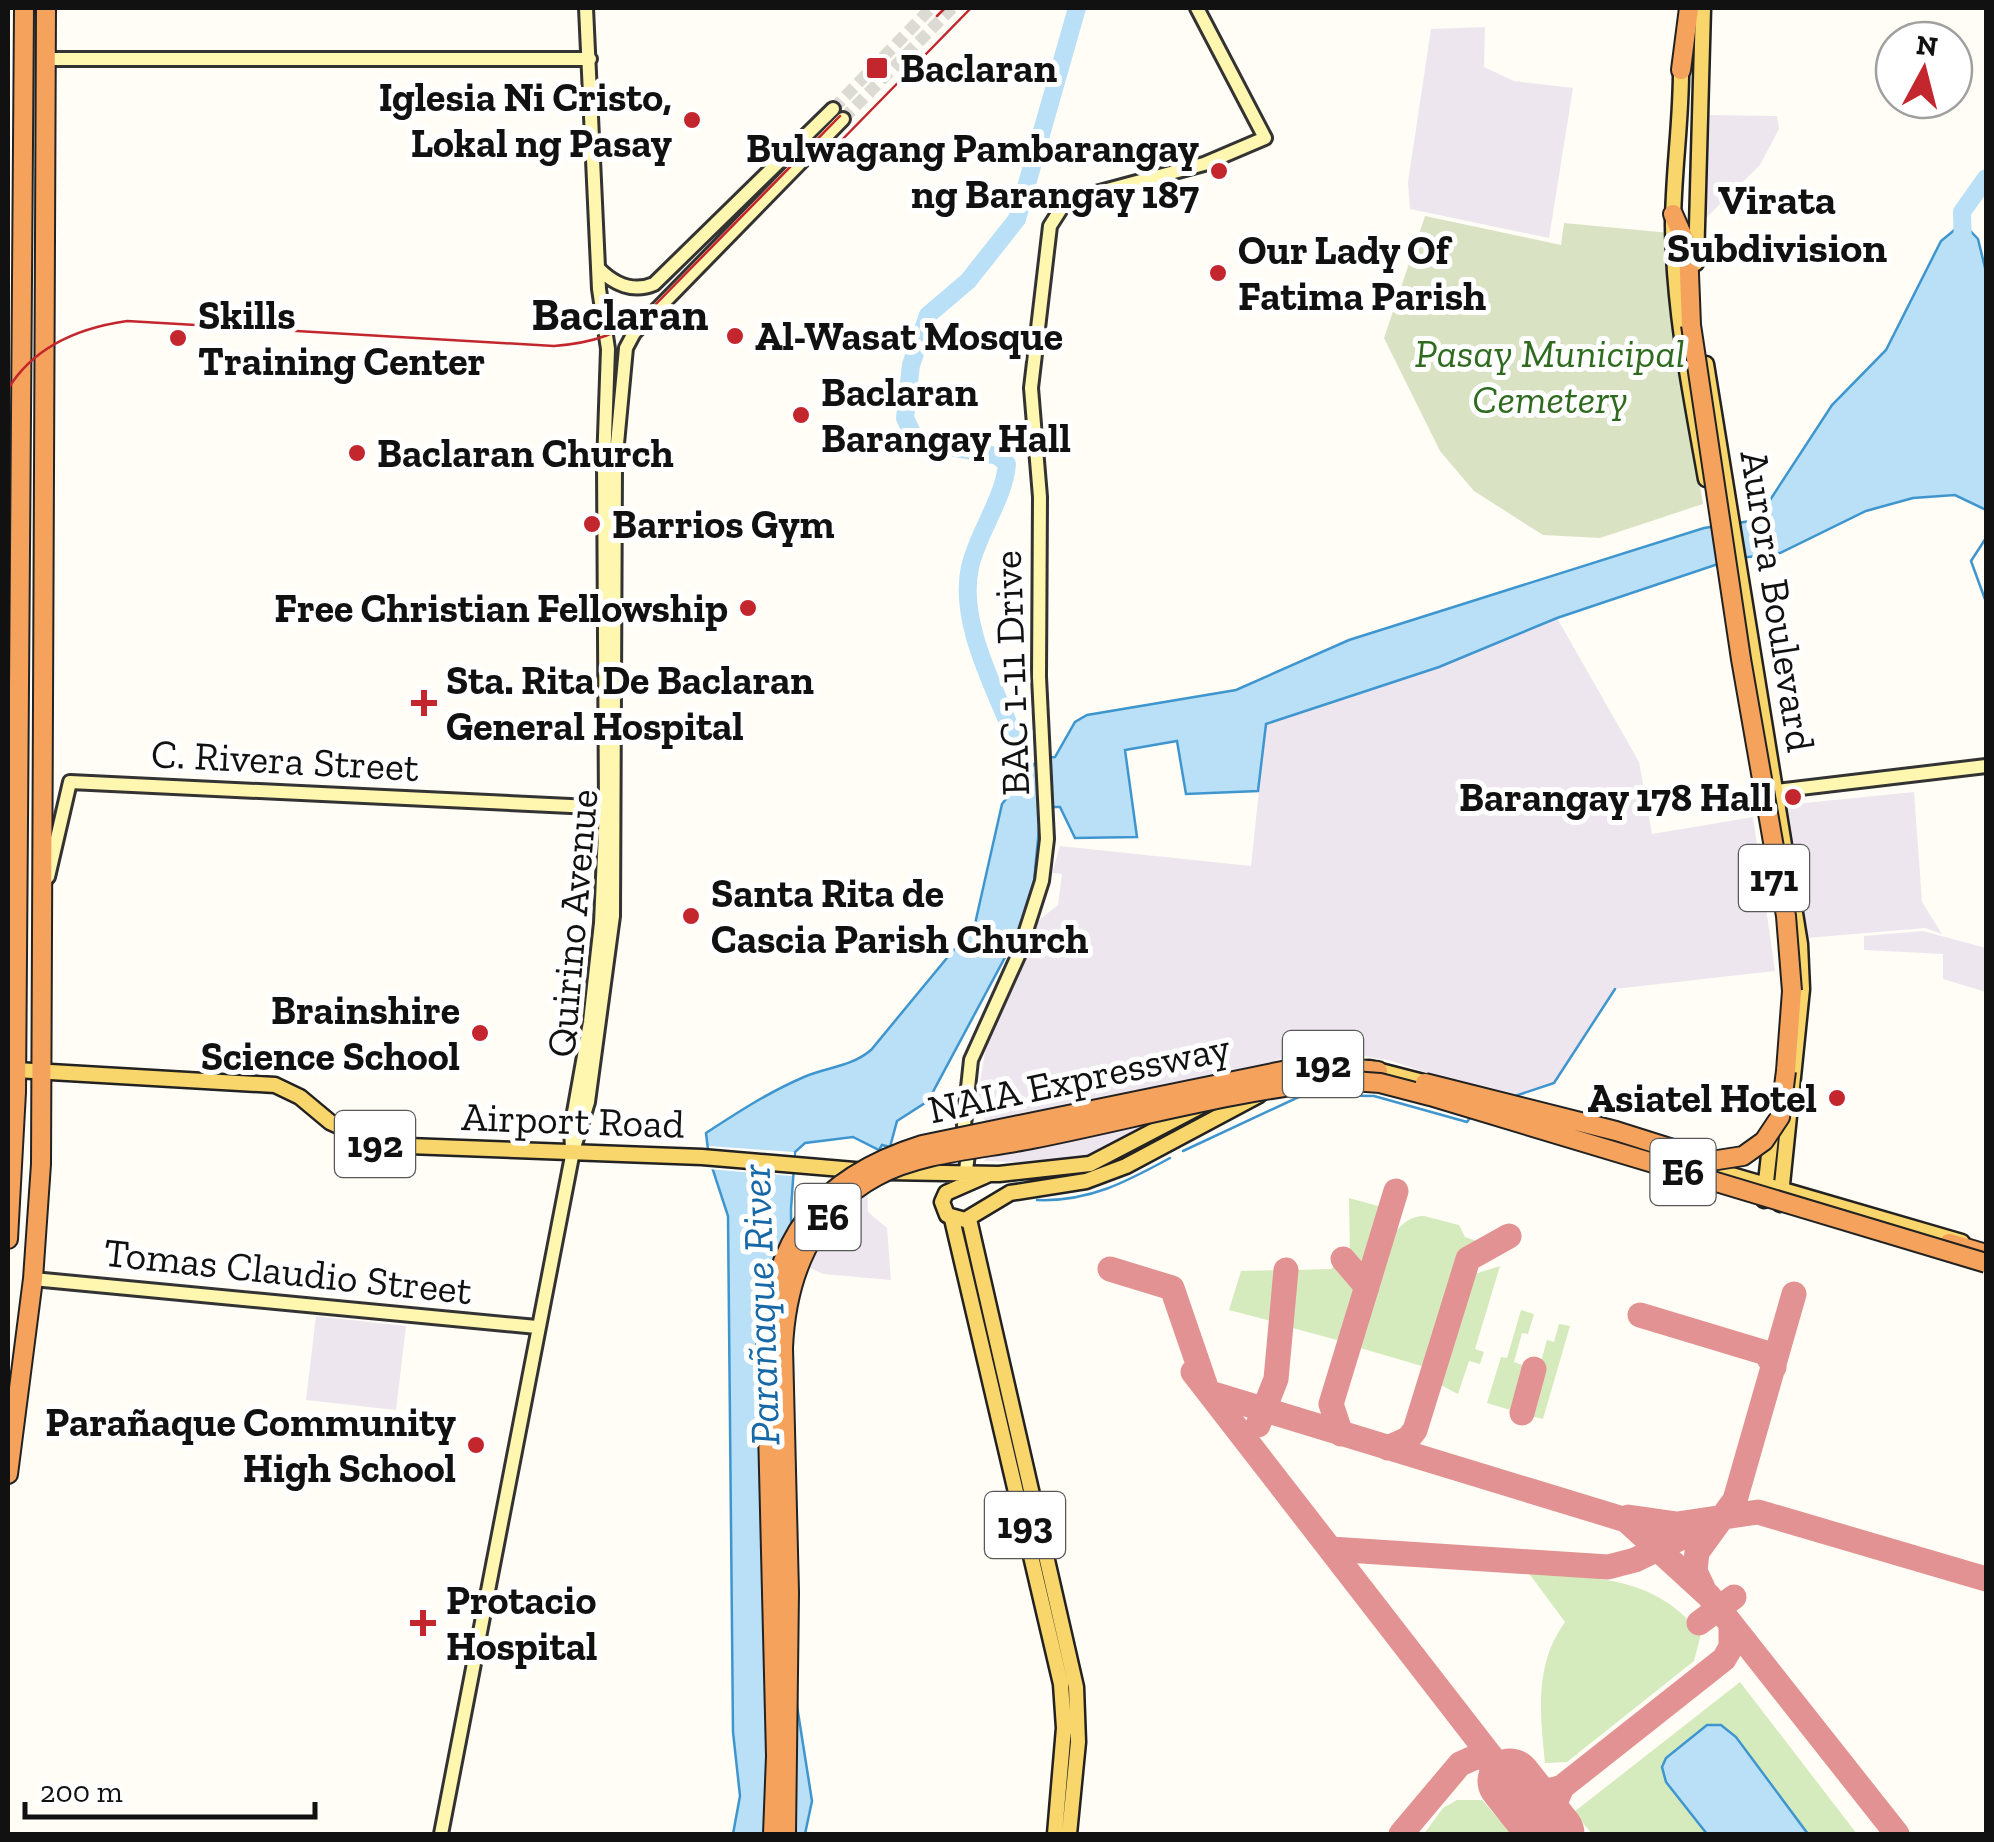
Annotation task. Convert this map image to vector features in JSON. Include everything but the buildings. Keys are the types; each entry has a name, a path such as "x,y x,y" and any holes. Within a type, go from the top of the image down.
{"highway":[{"path":"8,1239 16,1070 24,8"},
{"path":"8,1474 33,1278 41,1164 46,8"},
{"path":"1681,70 1688,8"},
{"path":"1378,1071 1616,1131 1711,1161 1743,1156 1780,1116 1792,991 1790,944 1741,659 1688,278 1688,248 1673,214"},
{"path":"8,681 20,666"},
{"path":"8,740 19,764"},
{"name":"NAIA Expressway","path":"773,1834 776,1766 768,1307 784,1252 807,1216 836,1185 894,1154 1292,1069 1315,1066 1378,1071 1986,1252"},
{"name":"NAIA Expressway","path":"786,1834 790,1776 784,1310 805,1248 832,1212 876,1176 932,1160 1295,1086 1339,1080 1380,1083 1986,1264"}],"main road":[{"name":"Aurora Boulevard","path":"1680,8 1681,70 1673,214 1678,324 1774,879 1785,988 1765,1193"},
{"name":"Aurora Boulevard","path":"1703,8 1696,273 1700,327 1790,876 1802,988 1781,1198"},
{"path":"1717,542 1734,538"},
{"path":"1774,879 1790,876"},
{"name":"192","path":"958,1183 988,1174 1090,1164 1260,1076 1315,1064 1383,1070 1530,1122 1986,1264"},
{"name":"Airport Road","path":"16,1070 275,1085 300,1097 330,1122 381,1146 708,1158 905,1174 958,1183"},
{"name":"192","path":"952,1219 972,1216 1024,1189 1102,1176 1263,1093 1300,1082 1338,1078 1379,1085 1468,1110"},
{"path":"952,1219 942,1206 958,1183 976,1198 972,1216"},
{"name":"192","path":"1781,1198 1986,1252"},
{"name":"193","path":"972,1216 1076,1687 1078,1742 1069,1834"},
{"name":"193","path":"952,1219 1061,1684 1064,1728 1056,1834"}],"street":[{"name":"Quirino Avenue","path":"441,1834 572,1152 582,1132 613,916 604,490 607,340 598,269 586,8"},
{"name":"BAC 1-11 Drive","path":"958,1183 971,1060 1018,956 1042,882 1048,808 1039,676 1040,497 1031,388 1050,226 1066,200 1204,164 1265,138 1197,8"},
{"path":"46,59 590,60"},
{"path":"598,269 616,283 642,289 667,274 836,115 631,338 607,340"},
{"name":"Quirino Avenue","path":"611,808 614,502 631,338"},
{"path":"1776,791 1986,766"},
{"name":"C. Rivera Street","path":"42,904 70,782 611,808"},
{"name":"Tomas Claudio Street","path":"33,1278 537,1327"}],"shaded area":[{"path":"1485,27 1484,67 1514,81 1573,88 1549,238 1410,209 1408,182 1431,29"},
{"path":"1707,115 1777,116 1779,129 1760,165 1705,219"},
{"path":"1557,618 1639,762 1652,834 1753,817 1775,971 1615,989 1554,1083 1514,1097 1489,1094 1392,1061 1352,1054 1305,1055 1279,1059 1088,1156 1043,1163 984,1161 1000,1136 975,1110 986,1047 1039,920 1058,905 1062,874 1052,873 1060,846 1251,866 1266,724 1439,667"},
{"path":"1914,792 1922,902 1942,934 1925,928 1807,938 1785,805"},
{"path":"1923,931 1986,948 1986,992 1943,979 1943,954 1864,950 1864,936"},
{"path":"808,1183 867,1187 868,1212 887,1228 891,1280 823,1274 808,1267"},
{"path":"316,1316 406,1326 396,1410 306,1400"}],"green space":[{"name":"Pasay Municipal Cemetery","path":"1425,216 1561,245 1564,223 1670,233 1672,317 1703,504 1600,538 1543,535 1474,491 1440,451 1384,338"},
{"path":"1349,1198 1382,1207 1364,1272 1350,1255"},
{"path":"1424,1216 1459,1225 1465,1237 1482,1243 1464,1254 1458,1265 1425,1367 1357,1347 1386,1248 1396,1231 1409,1220"},
{"path":"1337,1264 1357,1289 1344,1342 1289,1327 1294,1270 1331,1269"},
{"path":"1500,1266 1475,1349 1484,1352 1480,1364 1469,1361 1458,1394 1437,1383 1468,1276"},
{"path":"1278,1270 1275,1322 1229,1310 1241,1271"},
{"path":"1521,1310 1534,1314 1528,1334 1522,1333 1514,1362 1530,1368 1517,1412 1487,1403 1501,1357 1507,1358"},
{"path":"1559,1324 1570,1326 1543,1419 1526,1415 1547,1340 1554,1342"},
{"path":"1528,1572 1601,1579 1644,1590 1664,1600 1701,1634 1694,1661 1567,1762 1545,1763 1541,1708 1548,1655 1565,1622"},
{"path":"1740,1682 1857,1834 1592,1834 1574,1812"},
{"path":"1457,1800 1482,1800 1512,1834 1424,1834 1443,1808"}],"water":[{"name":"Parañaque River","path":"1963,223 1978,239 1986,272 1986,510 1955,495 1913,498 1866,511 1780,553 1733,559 1557,618 1439,667 1266,724 1258,791 1186,794 1177,741 1125,750 1137,837 1075,838 1060,807 1041,807 1034,882 1024,922 928,1101 897,1121 890,1147 882,1145 879,1150 853,1137 805,1143 795,1152 791,1209 797,1706 812,1801 805,1834 733,1834 740,1796 733,1732 728,1216 709,1158 706,1133 778,1089 855,1060 871,1050 975,924 1002,804 1039,758 1055,757 1075,722 1087,715 1236,690 1349,640 1704,528 1757,520 1832,405 1886,350 1941,241"},
{"path":"1707,1725 1721,1725 1736,1737 1808,1834 1707,1834 1666,1782 1662,1767 1666,1758"}],"pier":[{"path":"709,1146 794,1152 792,1176 708,1169"}],"waterway":[{"path":"1020,753 975,638 968,590 974,554 1001,490 1007,464 998,456 916,441 905,418 911,365 928,315 968,281 1017,219 1077,8"},
{"path":"1963,247 1962,212 1986,178"},
{"path":"1986,538 1971,561 1986,602"},
{"path":"1515,1096 1554,1083 1615,989"},
{"path":"1183,1151 1303,1095 1374,1096 1467,1122 1472,1115"},
{"path":"1037,1200 1090,1194 1170,1158"}],"taxiway":[{"path":"1341,1434 1331,1404 1396,1191"},
{"path":"1388,1448 1408,1439 1415,1430 1468,1259 1509,1236"},
{"path":"1343,1259 1367,1287"},
{"path":"1110,1269 1172,1288 1205,1384"},
{"path":"1258,1425 1276,1379 1286,1270"},
{"path":"1703,1588 1695,1571 1697,1552 1735,1500 1794,1294"},
{"path":"1640,1315 1766,1353 1774,1367"},
{"path":"1522,1413 1534,1369"},
{"path":"1193,1372 1510,1781 1517,1785 1542,1791 1562,1787 1724,1659 1731,1647 1731,1624"},
{"path":"1210,1393 1626,1520 1709,1596 1897,1834"},
{"path":"1628,1517 1677,1524 1758,1512 1986,1579"},
{"path":"1331,1549 1608,1567 1635,1560 1724,1517"},
{"path":"1699,1623 1734,1597"},
{"path":"1401,1834 1460,1764 1478,1756 1498,1764"},
{"path":"1554,1834 1552,1810 1562,1787"}],"runway":[{"path":"1510,1781 1552,1834"}],"tunnel":[{"path":"833,109 931,8"},
{"path":"843,119 952,8"}],"tram line":[{"path":"937,16 945,8"},
{"path":"835,147 971,8"},
{"path":"8,389 44,350 75,334 127,321 554,346 606,336 651,309 840,116"}],"place":[{"name":"Baclaran","path":"877,68"},
{"name":"Iglesia Ni Cristo, Lokal ng Pasay","path":"692,120"},
{"name":"Bulwagang Pambarangay ng Barangay 187","path":"1219,171"},
{"name":"Our Lady Of Fatima Parish","path":"1218,273"},
{"name":"Al-Wasat Mosque","path":"735,336"},
{"name":"Skills Training Center","path":"178,338"},
{"name":"Baclaran Barangay Hall","path":"801,415"},
{"name":"Baclaran Church","path":"357,453"},
{"name":"Barrios Gym","path":"592,524"},
{"name":"Free Christian Fellowship","path":"748,608"},
{"name":"Sta. Rita De Baclaran General Hospital","path":"424,703"},
{"name":"Barangay 178 Hall","path":"1793,797"},
{"name":"Santa Rita de Cascia Parish Church","path":"691,916"},
{"name":"Brainshire Science School","path":"480,1033"},
{"name":"Asiatel Hotel","path":"1837,1098"},
{"name":"Parañaque Community High School","path":"476,1445"},
{"name":"Protacio Hospital","path":"423,1623"}],"district":[{"name":"Virata Subdivision","path":"1777,223"},
{"name":"Baclaran","path":"620,315"}]}
